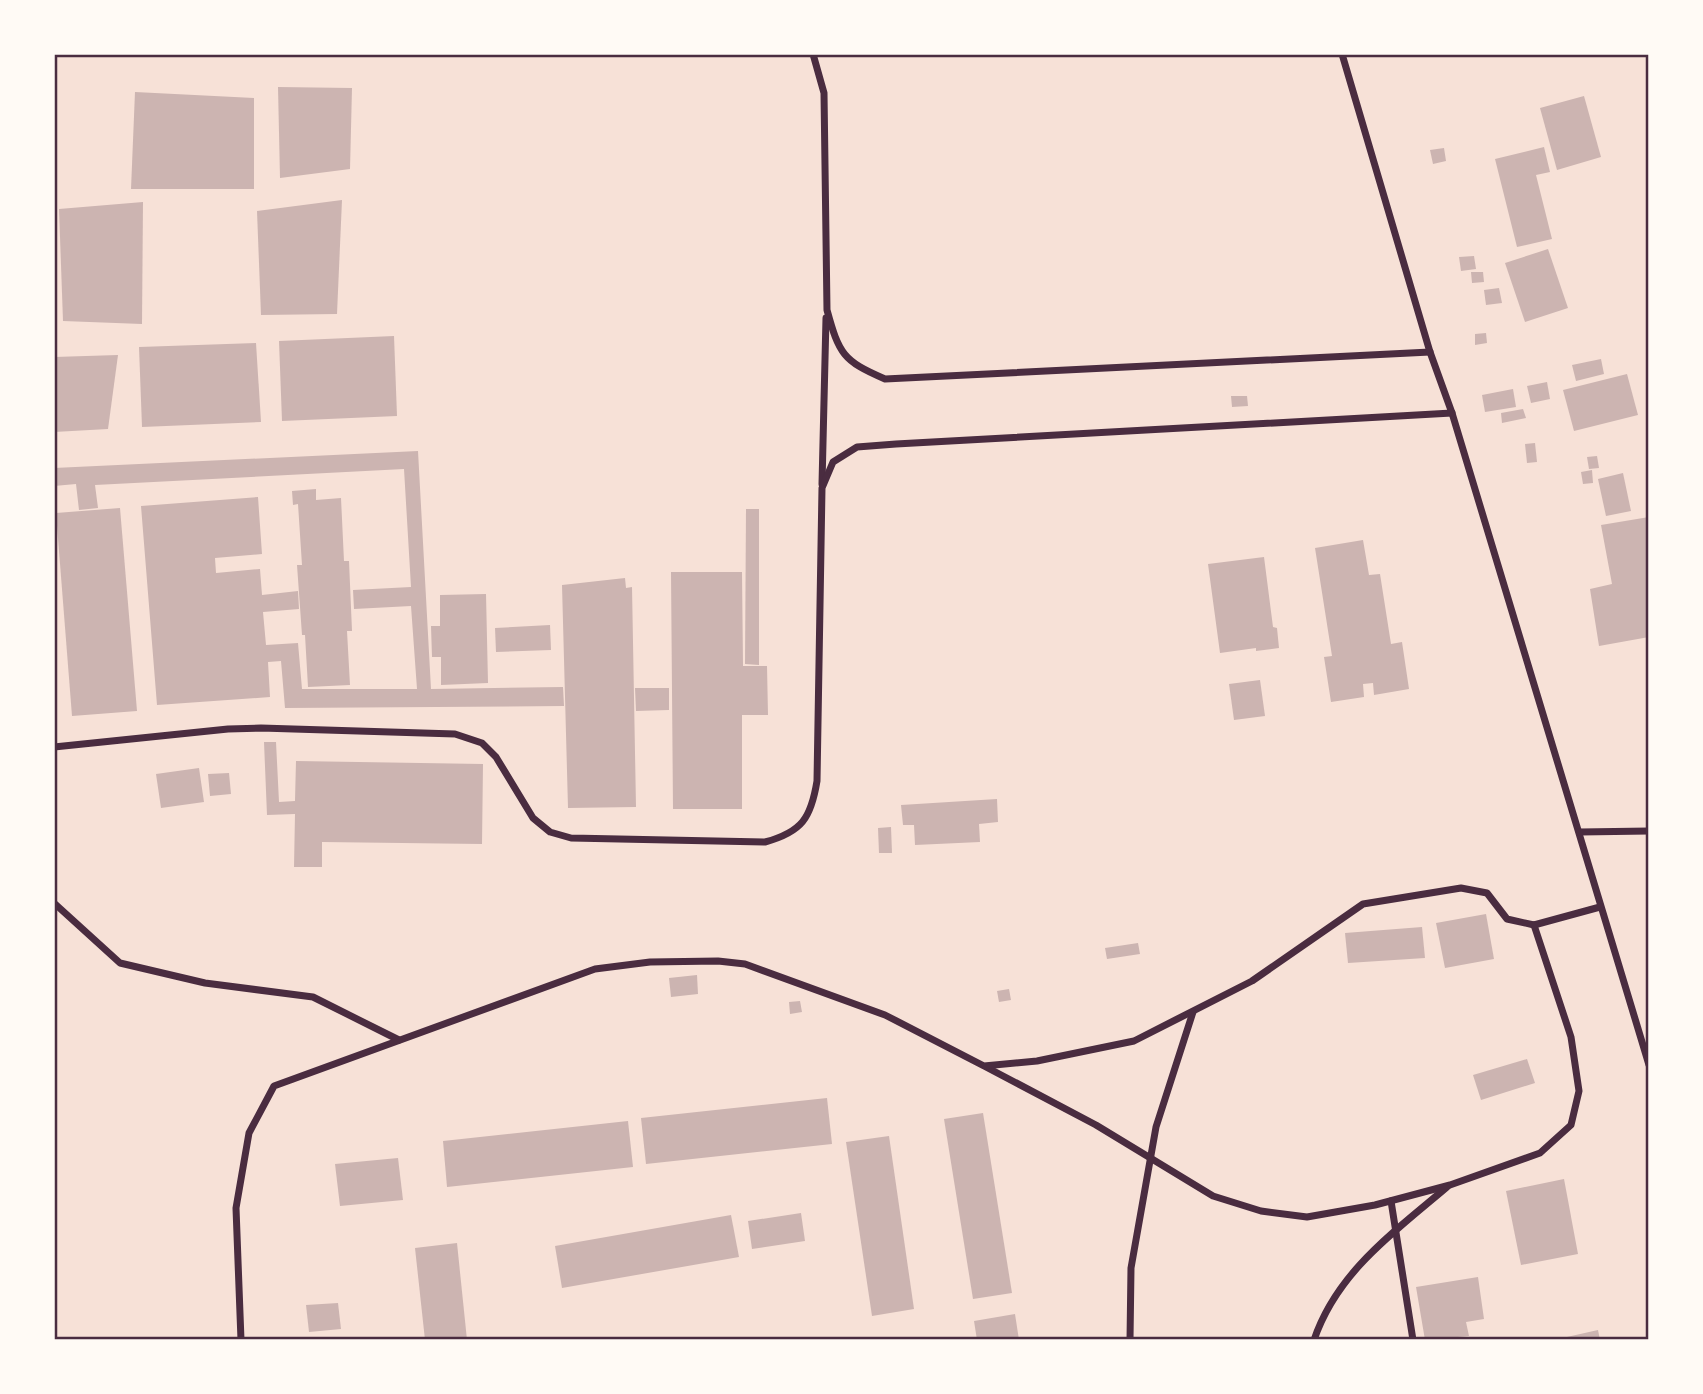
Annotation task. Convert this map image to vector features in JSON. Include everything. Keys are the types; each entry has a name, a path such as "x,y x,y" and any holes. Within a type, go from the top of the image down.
{"street":[{"path":"54,747 228,729 455,734 482,743 496,757 533,818 550,832 571,838 765,842 787,836 803,822 814,804 817,781 827,310 824,93 813,54"},
{"path":"1342,54 1430,352 1452,413 1649,1065"},
{"path":"827,310 836,345 858,367 885,379 1430,352"},
{"path":"822,488 833,462 857,447 1452,413"},
{"path":"1580,832 1649,831"},
{"path":"984,1066 1037,1061 1134,1041 1252,981 1363,904 1461,888 1487,893 1507,919 1534,925 1600,907"},
{"path":"54,903 120,963 205,983 313,998 399,1040"},
{"path":"241,1340 236,1208 249,1133 274,1086 595,969 650,962 718,961 744,964 885,1015 1086,1120 1213,1196 1261,1211 1307,1217 1391,1201 1450,1185 1540,1153 1571,1125 1579,1091 1570,1037 1534,925"},
{"path":"1130,1340 1131,1268 1156,1127 1193,1012"},
{"path":"1314,1340 1321,1320 1344,1281 1372,1250 1450,1185"},
{"path":"1391,1201 1413,1340"}],"building":[{"path":"278,87 352,88 350,169 280,178"},
{"path":"135,92 254,98 254,189 131,189"},
{"path":"1584,96 1601,157 1557,170 1540,108"},
{"path":"1544,147 1550,172 1536,175 1552,239 1517,247 1495,159"},
{"path":"1444,148 1446,161 1433,164 1430,150"},
{"path":"342,200 337,314 261,315 257,211"},
{"path":"143,202 142,324 63,321 59,209"},
{"path":"1548,249 1568,308 1525,322 1505,263"},
{"path":"1474,256 1476,269 1461,271 1459,257"},
{"path":"1471,272 1483,272 1484,282 1472,283"},
{"path":"1499,288 1502,303 1486,305 1484,290"},
{"path":"1486,333 1487,343 1475,345 1475,334"},
{"path":"394,336 397,416 282,421 279,341"},
{"path":"256,343 261,422 142,427 139,347"},
{"path":"118,355 108,429 54,432 54,357"},
{"path":"1601,359 1604,374 1576,381 1572,365"},
{"path":"1627,374 1638,415 1574,431 1563,390"},
{"path":"1547,382 1550,399 1531,403 1527,386"},
{"path":"1513,389 1516,407 1485,412 1482,395"},
{"path":"1231,396 1247,396 1248,406 1232,407"},
{"path":"1523,409 1526,418 1502,423 1501,413"},
{"path":"1535,443 1537,462 1527,463 1525,444"},
{"path":"418,451 431,689 563,687 564,706 285,708 281,661 268,662 270,697 157,705 141,506 258,497 262,554 215,558 216,573 260,569 262,595 298,591 299,609 263,612 266,645 298,643 302,689 417,689 411,606 354,609 353,590 411,587 404,469 95,485 98,508 79,510 76,484 54,486 54,468"},
{"path":"1597,456 1599,468 1589,469 1587,457"},
{"path":"1592,470 1593,483 1583,484 1581,472"},
{"path":"1623,473 1631,511 1606,516 1598,479"},
{"path":"316,489 316,500 341,498 344,561 349,561 352,631 347,631 350,685 308,687 297,565 302,565 298,504 293,505 292,491"},
{"path":"120,508 137,711 72,716 56,513"},
{"path":"746,509 759,509 759,665 745,664"},
{"path":"1649,517 1649,637 1599,646 1590,589 1612,584 1601,525"},
{"path":"1363,540 1369,575 1380,574 1391,644 1402,642 1409,689 1374,695 1373,683 1363,684 1364,697 1331,702 1324,657 1332,656 1315,548"},
{"path":"1264,557 1273,627 1277,628 1279,648 1220,653 1208,564"},
{"path":"671,572 742,572 743,666 767,666 768,715 742,715 742,809 673,809"},
{"path":"625,578 626,588 632,587 636,807 568,808 562,585"},
{"path":"486,594 488,683 441,685 441,657 432,657 431,626 440,626 440,595"},
{"path":"550,625 551,650 496,652 495,628"},
{"path":"1260,680 1265,716 1234,720 1229,684"},
{"path":"635,688 669,688 669,710 636,711"},
{"path":"264,742 276,742 279,802 295,801 296,761 483,764 482,844 322,842 322,867 294,867 295,814 267,815"},
{"path":"199,768 204,802 161,808 156,774"},
{"path":"229,773 231,794 210,796 208,774"},
{"path":"997,799 998,822 979,824 980,842 915,845 914,825 903,825 901,805"},
{"path":"891,827 892,853 879,853 878,828"},
{"path":"1486,914 1494,959 1445,968 1436,923"},
{"path":"1422,927 1425,958 1348,963 1345,933"},
{"path":"1138,943 1140,954 1107,959 1105,948"},
{"path":"697,975 698,994 671,997 669,978"},
{"path":"1009,989 1011,1000 999,1002 997,991"},
{"path":"800,1001 802,1012 790,1014 789,1002"},
{"path":"1527,1059 1535,1083 1481,1100 1473,1075"},
{"path":"827,1098 832,1144 646,1164 641,1118"},
{"path":"983,1113 1012,1293 973,1299 944,1119"},
{"path":"628,1121 633,1167 447,1187 443,1141"},
{"path":"889,1136 914,1309 872,1316 846,1142"},
{"path":"398,1158 403,1200 340,1206 335,1164"},
{"path":"1564,1179 1578,1254 1521,1265 1506,1191"},
{"path":"801,1213 805,1241 752,1249 748,1221"},
{"path":"731,1215 739,1257 562,1288 555,1246"},
{"path":"457,1243 467,1340 425,1340 415,1248"},
{"path":"1478,1277 1484,1319 1466,1322 1469,1336 1425,1340 1416,1287"},
{"path":"338,1303 341,1329 309,1332 306,1305"},
{"path":"1015,1314 1019,1340 977,1340 974,1321"},
{"path":"1598,1330 1600,1340 1558,1340 1558,1339"}]}
